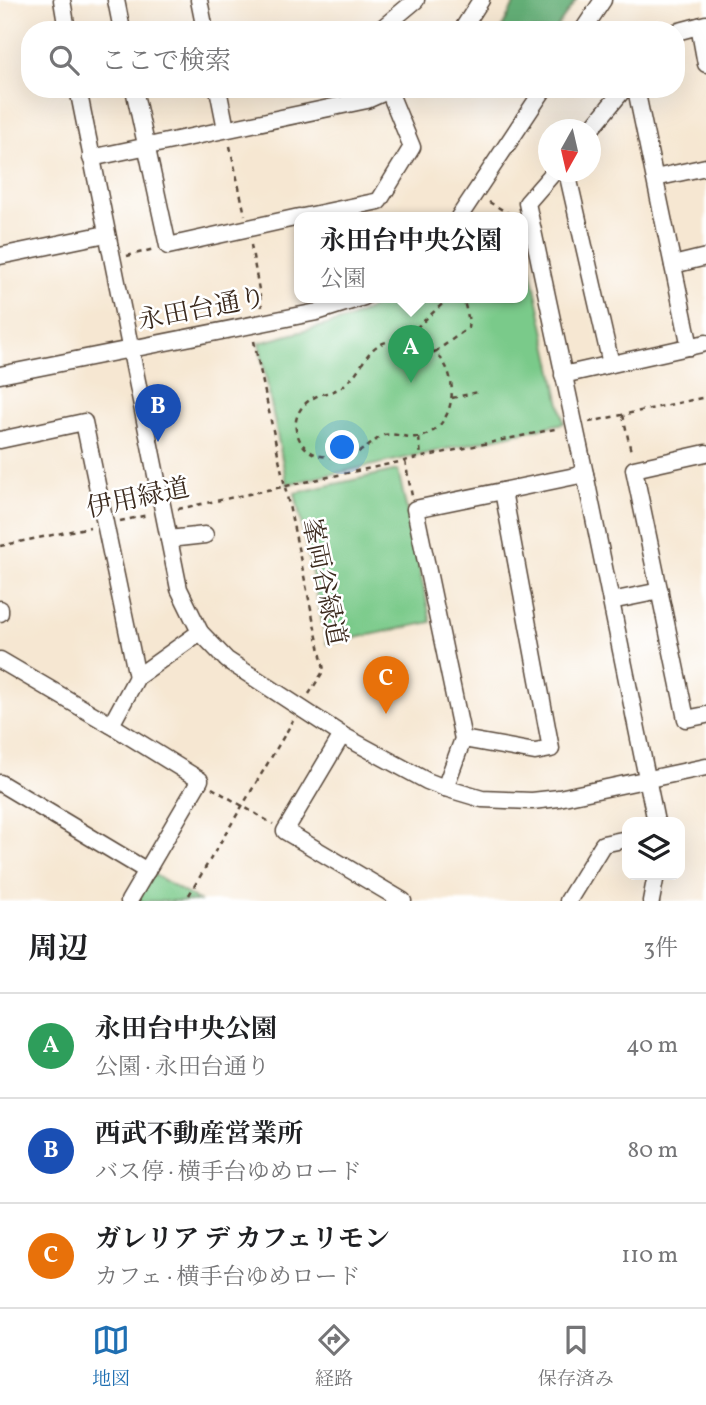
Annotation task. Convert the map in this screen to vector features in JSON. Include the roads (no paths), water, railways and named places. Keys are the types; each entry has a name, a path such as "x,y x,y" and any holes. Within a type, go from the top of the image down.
{"street":[{"path":"62,0 66,21"},
{"path":"116,0 120,21"},
{"path":"199,0 203,21"},
{"path":"391,21 416,0"},
{"path":"468,21 481,0"},
{"path":"589,21 603,0"},
{"path":"685,30 702,25 706,64"},
{"path":"80,98 179,589 200,632 227,660 342,734 427,781 482,799 533,801 559,798 706,767"},
{"path":"136,98 168,246 294,218"},
{"path":"220,98 226,129"},
{"path":"91,158 372,98"},
{"path":"325,212 379,201 412,147 393,98"},
{"path":"462,212 538,98"},
{"path":"599,119 617,98"},
{"path":"564,374 698,345 673,265 638,98"},
{"path":"655,178 706,167"},
{"path":"545,182 527,203 655,817"},
{"path":"569,182 611,364"},
{"path":"0,256 106,234"},
{"path":"673,265 706,257"},
{"name":"永田台通り","path":"0,375 129,348 250,327 345,303"},
{"path":"0,440 84,422 137,677"},
{"path":"706,453 635,469 686,719 706,715"},
{"path":"445,788 463,739 415,509 585,474"},
{"path":"463,739 535,752 551,749 503,491"},
{"path":"169,539 205,534"},
{"path":"611,601 660,591"},
{"path":"111,725 137,677 200,632"},
{"path":"0,660 200,780 129,901"},
{"path":"342,734 285,831 403,901"},
{"path":"0,783 147,871"},
{"path":"568,901 603,844 622,840"},
{"path":"652,901 655,880"}],"place":[{"name":"永田台中央公園","path":"411,383"},
{"name":"西武不動産営業所","path":"158,442"},
{"name":"ガレリア デ カフェリモン","path":"386,714"}]}
